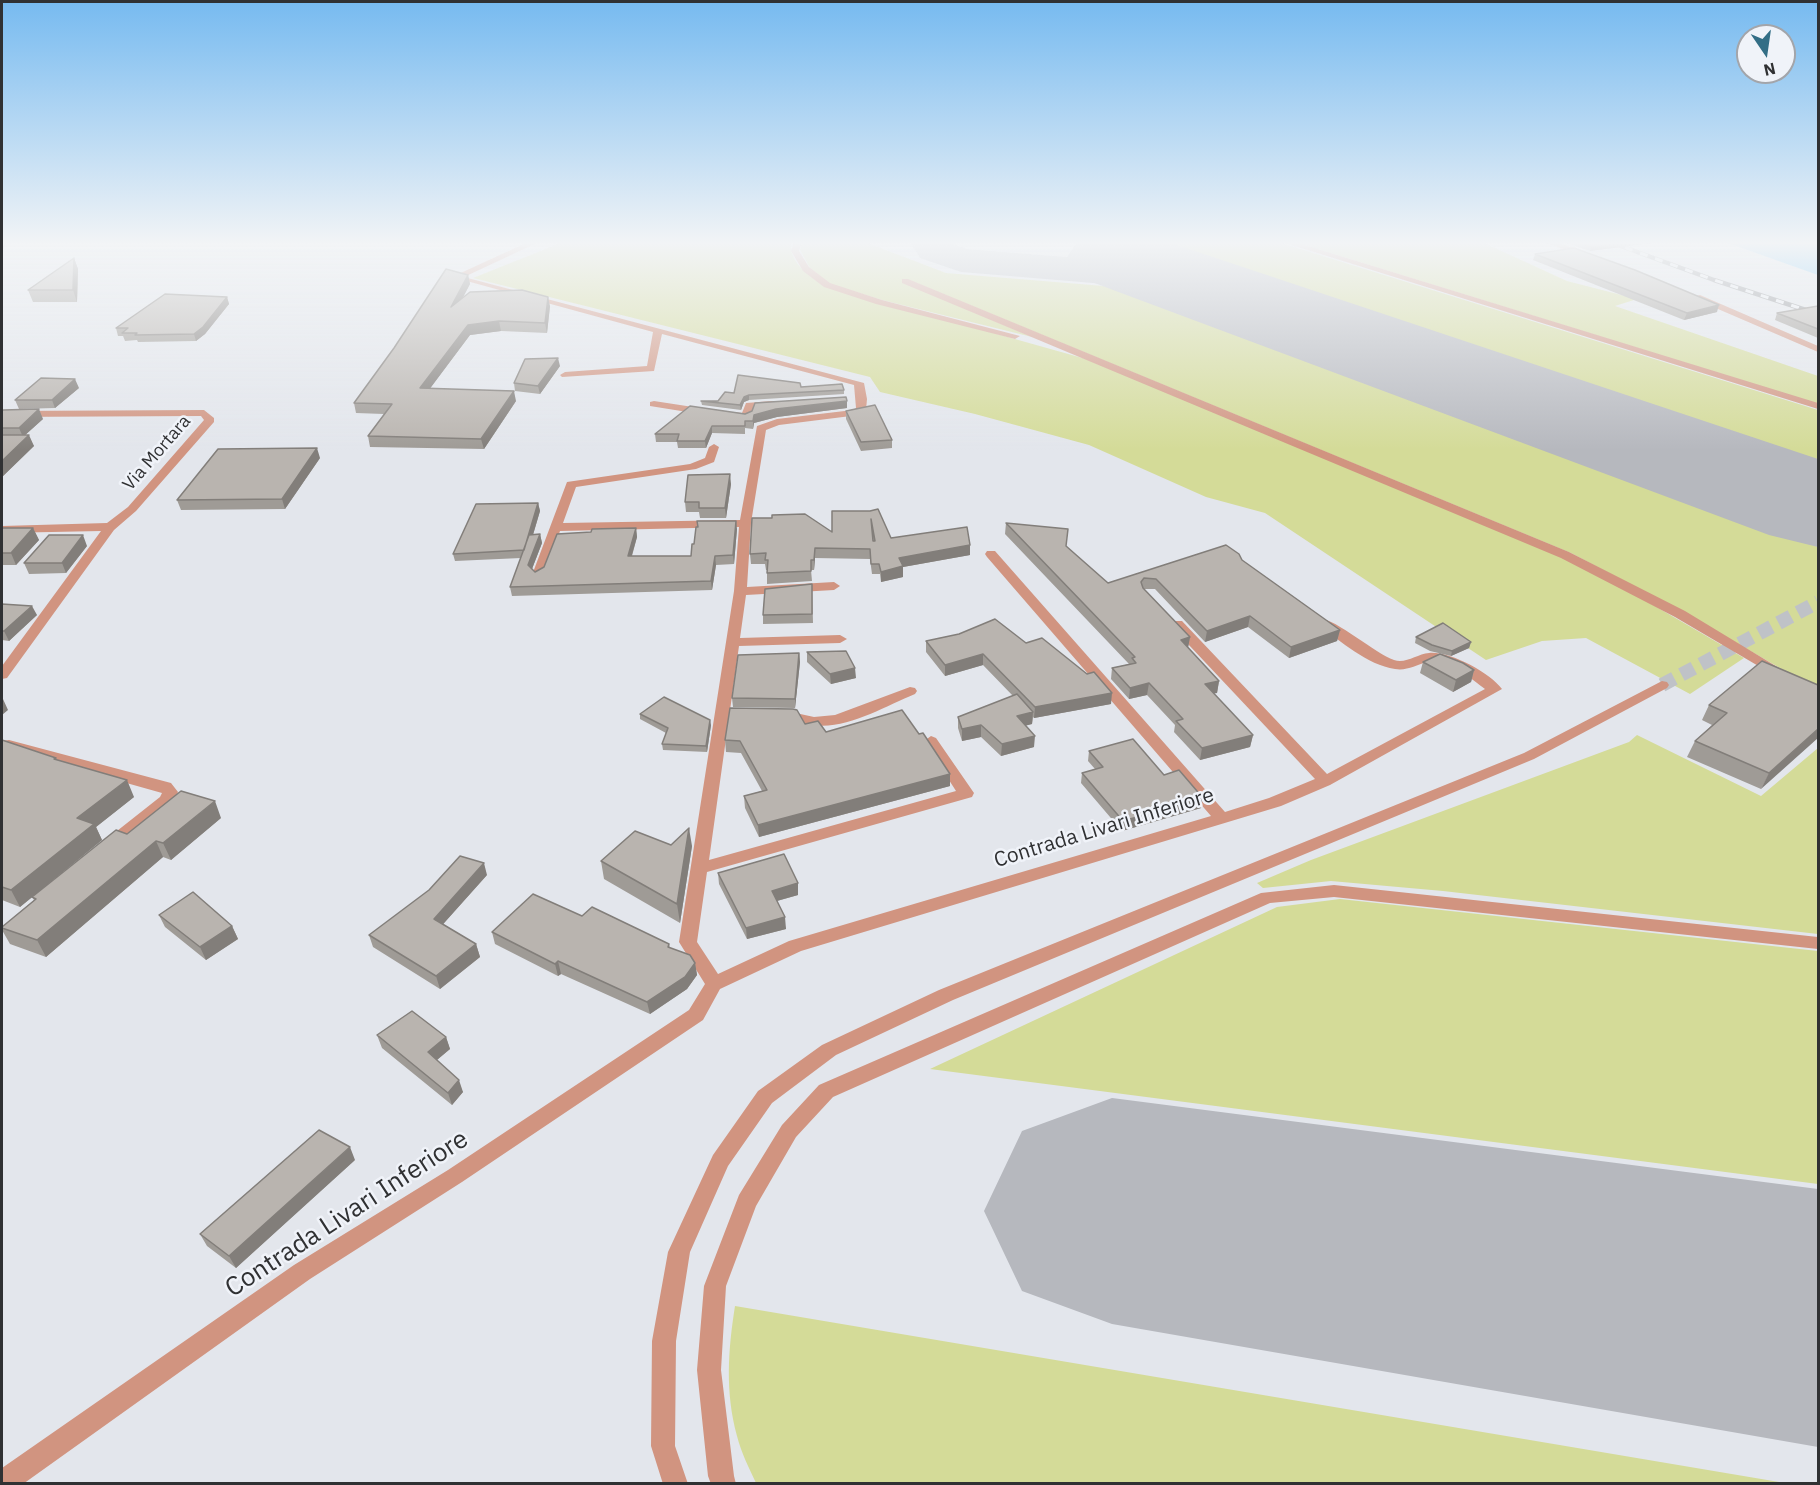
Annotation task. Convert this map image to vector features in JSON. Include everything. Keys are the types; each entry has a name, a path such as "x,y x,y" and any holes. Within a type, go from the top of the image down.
{"street":[{"path":"584,311 859,383 858,400 861,410 855,413 777,422 761,428 746,524 727,713 688,942 714,984"},
{"path":"918,311 987,328 1090,358"},
{"path":"978,311 1565,555 1680,614 1789,678"},
{"path":"1511,311 1818,406"},
{"path":"1730,311 1818,349"},
{"path":"565,375 651,369 658,331"},
{"path":"654,405 746,416 750,405 781,403"},
{"name":"Via Mortara","path":"2,414 204,413 210,420 132,509 110,527 2,675"},
{"path":"538,575 571,484 692,467 710,460 714,447"},
{"path":"556,527 746,524"},
{"path":"2,529 110,527"},
{"path":"991,554 1222,818"},
{"path":"740,591 834,586"},
{"path":"1164,611 1325,781"},
{"name":"Contrada Livari Inferiore","path":"2,1483 302,1272 455,1176 696,1015 714,984 795,946 1275,802 1325,781 1495,689 1466,669 1432,657 1394,665 1357,646 1308,612"},
{"path":"733,642 840,639"},
{"path":"676,1484 663,1446 664,1341 679,1252 720,1161 765,1097 829,1050 946,995 1529,756 1662,685"},
{"path":"764,714 795,714 816,721 842,717 910,691"},
{"path":"699,868 966,793 931,741"},
{"path":"2,746 9,745 165,787 170,792 166,800 93,859"},
{"path":"724,1484 721,1476 709,1370 715,1286 747,1202 789,1131 826,1091 1267,897 1334,891 1818,943"}],"green space":[{"path":"607,311 916,311 1086,359 1560,556 1636,595 1744,658 1690,694 1586,638 1542,641 1486,660 1265,513 1206,497 1089,445 975,414 880,392 870,377"},
{"path":"928,311 972,311 1032,337"},
{"path":"985,311 1182,311 1818,547 1818,690 1683,612 1571,553"},
{"path":"1356,311 1501,311 1818,410 1818,467"},
{"path":"1519,311 1630,311 1818,376 1818,404"},
{"path":"1637,735 1761,796 1818,748 1818,934 1443,891 1331,881 1263,888 1257,883 1311,860 1629,742"},
{"path":"1340,899 1818,951 1818,1184 930,1069 1277,907"},
{"path":"735,1306 1785,1483 756,1483 739,1442 733,1420 729,1387 729,1355"}],"building":[{"path":"140,311 216,311 194,334 135,335 137,333 122,333 128,328 116,328"},
{"path":"418,311 546,311 545,323 499,321 468,325 420,388 514,391 481,439 368,436 392,404 354,403"},
{"path":"1818,311 1818,329 1777,313"},
{"path":"558,358 538,386 514,383 525,359"},
{"path":"738,375 800,383 801,387 842,384 844,390 749,395 744,397 740,405 701,401 718,401 725,392 734,393"},
{"path":"41,378 75,379 52,400 15,400"},
{"path":"846,397 847,401 776,409 754,415 753,421 745,421 745,426 712,426 705,441 677,441 679,434 655,434 690,406 745,414 752,411 755,403"},
{"path":"875,405 892,440 861,442 846,411"},
{"path":"39,409 19,428 2,428 3,410"},
{"path":"2,435 29,435 2,461"},
{"path":"317,448 282,499 177,500 218,449"},
{"path":"730,474 725,508 699,508 699,502 685,502 688,475"},
{"path":"538,503 524,550 453,554 476,504"},
{"path":"878,509 891,538 967,527 970,545 899,558 903,566 881,572 879,564 871,564 870,549 815,548 814,560 811,560 811,571 767,573 766,553 750,554 752,518 805,514 832,532 832,511"},
{"path":"697,521 736,521 733,555 715,556 711,581 510,587 529,535 540,534 528,565 535,572 544,567 557,534 591,532 592,529 636,528 628,556 691,556 696,527 698,527"},
{"path":"1006,523 1068,529 1066,546 1108,583 1226,545 1239,554 1242,560 1340,630 1291,647 1250,616 1207,631 1156,579 1144,578 1141,582 1143,588 1190,637 1181,640 1219,681 1205,684 1253,735 1202,748 1176,721 1183,719 1149,683 1130,688 1112,668 1136,663 1132,658 1135,657"},
{"path":"2,528 33,528 11,553 2,553"},
{"path":"49,535 83,535 62,563 24,563"},
{"path":"812,584 812,614 763,615 765,589"},
{"path":"2,604 32,606 2,631"},
{"path":"995,619 1026,643 1042,638 1087,674 1094,672 1112,693 1035,707 983,654 945,665 926,641 959,634"},
{"path":"1443,623 1471,642 1452,651 1416,637"},
{"path":"846,651 855,668 830,674 807,652"},
{"path":"799,653 795,699 732,698 738,655"},
{"path":"1440,654 1474,670 1456,680 1423,662"},
{"path":"1762,661 1818,685 1818,729 1769,773 1695,741 1727,713 1709,705"},
{"path":"1017,694 1033,712 1017,716 1035,736 1002,744 981,725 962,729 958,717"},
{"path":"664,697 710,720 706,746 662,744 668,728 640,714"},
{"path":"730,708 797,710 805,724 818,721 826,732 902,710 919,734 923,733 950,774 758,825 744,796 767,790 740,741 725,740"},
{"path":"1133,739 1164,775 1179,770 1203,798 1123,821 1082,773 1103,767 1089,751"},
{"path":"2,740 56,758 54,759 127,780 77,818 94,824 11,890 2,887"},
{"path":"181,791 215,801 163,843 156,841 37,940 2,928 36,899 32,897 116,830 127,834"},
{"path":"689,828 677,904 601,861 635,831 671,845"},
{"path":"784,854 798,883 772,891 785,917 746,928 718,873"},
{"path":"460,856 484,863 434,919 476,944 436,976 369,935 429,890"},
{"path":"193,892 232,926 200,947 159,915"},
{"path":"533,894 582,916 592,907 669,944 668,947 690,955 695,963 685,977 647,1002 558,961 555,964 492,932"},
{"path":"412,1011 446,1037 428,1052 459,1080 448,1093 377,1035"},
{"path":"319,1130 350,1147 229,1256 200,1234"}],"runway":[{"path":"1270,311 1818,505"},
{"path":"1112,1211 1818,1318"}],"tunnel":[{"path":"1662,685 1818,602"}],"railway":[{"path":"1810,311 1818,314"}]}
